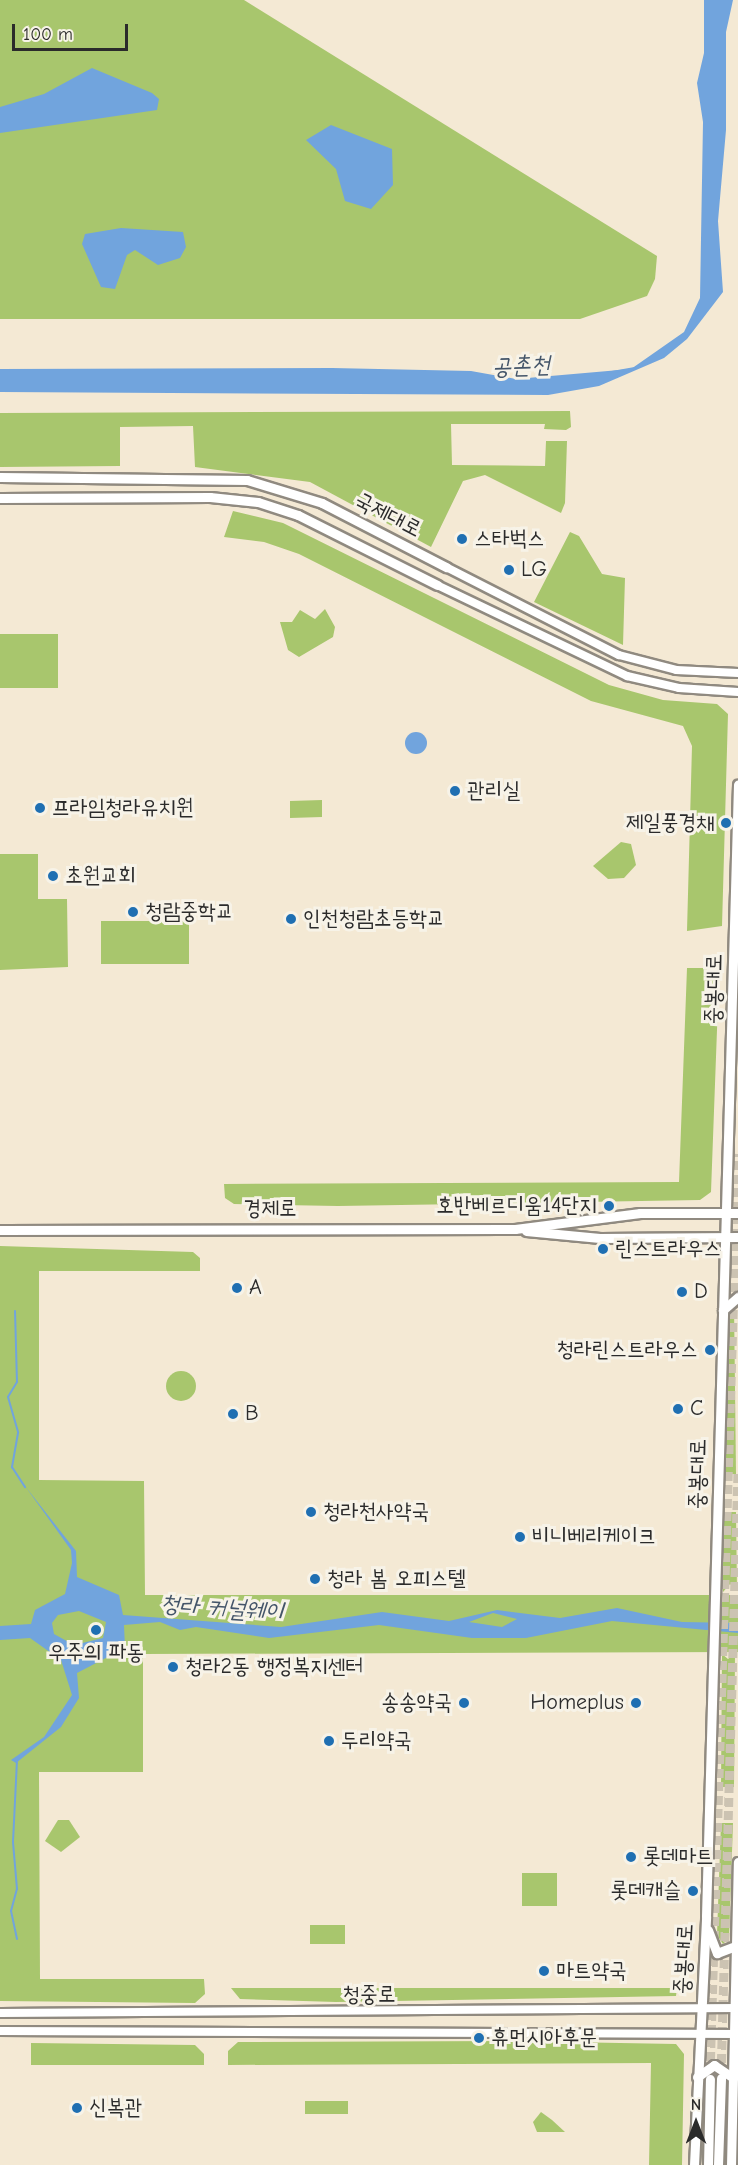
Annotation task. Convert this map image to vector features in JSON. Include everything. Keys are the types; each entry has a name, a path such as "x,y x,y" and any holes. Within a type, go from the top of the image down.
{"main road":[{"name":"국제대로","path":"0,477 247,480 322,503 446,567"},
{"name":"국제대로","path":"0,498 210,496 258,502 298,515 437,585"},
{"name":"중봉대로","path":"694,2165 706,1916 725,1237 730,1134 738,784"},
{"path":"730,1134 738,1158"},
{"name":"경제로","path":"515,1229 640,1214 738,1213"},
{"name":"경제로","path":"0,1223 25,1228"},
{"name":"경제로","path":"0,1230 25,1228 515,1229 600,1238 738,1237"},
{"path":"723,1311 738,1297"},
{"path":"731,2165 736,2034 735,1946 738,1862"},
{"path":"706,1916 717,1953 735,1946"},
{"path":"697,2077 714,2065 733,2078"},
{"path":"718,2165 721,2078"},
{"path":"708,2165 710,2079"}],"street":[{"name":"국제대로","path":"446,567 618,655 676,670 738,673"},
{"name":"국제대로","path":"437,585 627,676 679,688 738,692"},
{"name":"청중로","path":"0,2013 736,2008"},
{"name":"청중로","path":"0,2031 736,2034"}],"green space":[{"path":"0,0 244,0 657,256 655,279 647,296 580,319 0,319"},
{"path":"570,411 571,427 566,430 544,429 545,424 451,424 452,465 545,466 546,441 567,441 565,503 561,513 485,475 463,481 431,547 310,482 195,467 193,426 120,427 120,466 0,467 0,413"},
{"path":"233,511 283,523 609,685 663,700 717,704 728,714 722,926 687,931 692,746 683,726 591,701 299,554 264,542 224,537"},
{"path":"570,532 579,536 602,574 625,578 623,645 534,602"},
{"path":"325,609 335,627 333,637 299,657 288,650 280,622 292,622 300,610 315,619"},
{"path":"0,634 58,634 58,688 0,688"},
{"path":"322,800 322,817 290,818 290,801"},
{"path":"621,842 631,844 636,865 624,878 608,879 593,866"},
{"path":"0,854 38,854 38,899 67,899 68,967 0,970"},
{"path":"101,921 189,921 189,964 101,964"},
{"path":"687,968 711,968 719,976 711,1192 700,1200 338,1206 234,1204 225,1198 224,1184 679,1182"},
{"path":"0,1246 193,1252 200,1258 200,1271 39,1271 39,1480 144,1481 145,1595 738,1595 738,1652 143,1654 143,1772 39,1772 40,1979 204,1979 205,1994 195,2003 0,2001"},
{"path":"734,1304 736,1474 724,1474 729,1307"},
{"path":"181,1371 192,1375 196,1386 192,1397 181,1401 170,1397 166,1386 170,1375"},
{"path":"723,1512 736,1512 737,1591 730,1584 723,1592"},
{"path":"735,1653 734,1787 721,1787 722,1654 728,1659"},
{"path":"58,1820 69,1820 80,1837 61,1852 45,1841"},
{"path":"721,1823 733,1823 729,1938 723,1944 717,1935"},
{"path":"522,1873 557,1873 557,1906 522,1906"},
{"path":"310,1925 345,1925 345,1944 310,1944"},
{"path":"231,1988 677,1988 676,1996 336,2002 240,1999"},
{"path":"507,2041 676,2044 684,2054 682,2165 649,2165 651,2063 228,2065 228,2051 238,2042"},
{"path":"31,2043 195,2045 204,2054 204,2065 31,2065"},
{"path":"305,2101 348,2101 348,2114 305,2114"},
{"path":"541,2112 565,2132 537,2132 533,2122"}],"water":[{"path":"704,0 733,0 726,32 726,130 718,221 723,292 687,339 664,358 599,386 548,395 0,392 0,369 332,368 471,371 516,379 631,369 684,332 700,298 703,122 697,83 704,53"},
{"path":"92,68 152,93 159,99 157,110 0,133 0,107 44,94"},
{"path":"331,125 392,149 393,185 371,209 345,201 336,169 306,140"},
{"path":"121,228 183,232 186,247 180,258 158,265 135,250 127,255 115,289 101,287 82,244 85,234"},
{"path":"416,732 424,735 427,743 424,751 416,754 408,751 405,743 408,735"},
{"path":"25,1486 76,1551 77,1577 119,1595 123,1615 281,1627 382,1612 449,1621 497,1610 560,1618 617,1608 682,1622 738,1623 738,1633 612,1621 526,1638 472,1638 379,1625 269,1638 196,1627 180,1630 160,1622 124,1625 125,1648 77,1673 79,1698 61,1727 16,1763 11,1760 44,1737 72,1695 61,1660 30,1638 0,1640 0,1626 31,1624 35,1610 65,1594 72,1563 71,1550","holes":["79,1611 106,1622 103,1638 74,1645 54,1634 52,1623 58,1615","493,1613 517,1619 502,1627 469,1622"]}],"waterway":[{"name":"공촌천","path":"595,375 633,368"},
{"path":"15,1311 17,1382 8,1397 18,1433 12,1467 25,1487"},
{"path":"17,1761 13,1842 17,1889 11,1911 17,1939"}],"tunnel":[{"path":"710,2074 738,1153"},
{"path":"721,2076 738,1473"}],"place":[{"name":"스타벅스","path":"462,539"},
{"name":"LG","path":"509,570"},
{"name":"관리실","path":"455,791"},
{"name":"프라임청라유치원","path":"40,808"},
{"name":"제일풍경채","path":"726,823"},
{"name":"초원교회","path":"53,876"},
{"name":"청람중학교","path":"133,912"},
{"name":"인천청람초등학교","path":"291,919"},
{"name":"호반베르디움14단지","path":"609,1206"},
{"name":"린스트라우스","path":"603,1249"},
{"name":"A","path":"237,1288"},
{"name":"D","path":"682,1292"},
{"name":"청라린스트라우스","path":"710,1350"},
{"name":"C","path":"678,1409"},
{"name":"B","path":"233,1414"},
{"name":"청라천사약국","path":"311,1512"},
{"name":"비니베리케이크","path":"520,1537"},
{"name":"청라 봄 오피스텔","path":"315,1579"},
{"name":"우주의 파동","path":"96,1630"},
{"name":"청라2동 행정복지센터","path":"173,1667"},
{"name":"송송약국","path":"464,1703"},
{"name":"Homeplus","path":"636,1703"},
{"name":"두리약국","path":"329,1741"},
{"name":"롯데마트","path":"631,1857"},
{"name":"롯데캐슬","path":"693,1891"},
{"name":"마트약국","path":"544,1971"},
{"name":"휴먼시아후문","path":"479,2038"},
{"name":"신복관","path":"77,2108"}],"water label":[{"name":"청라 커널웨이","path":"222,1608"}]}
